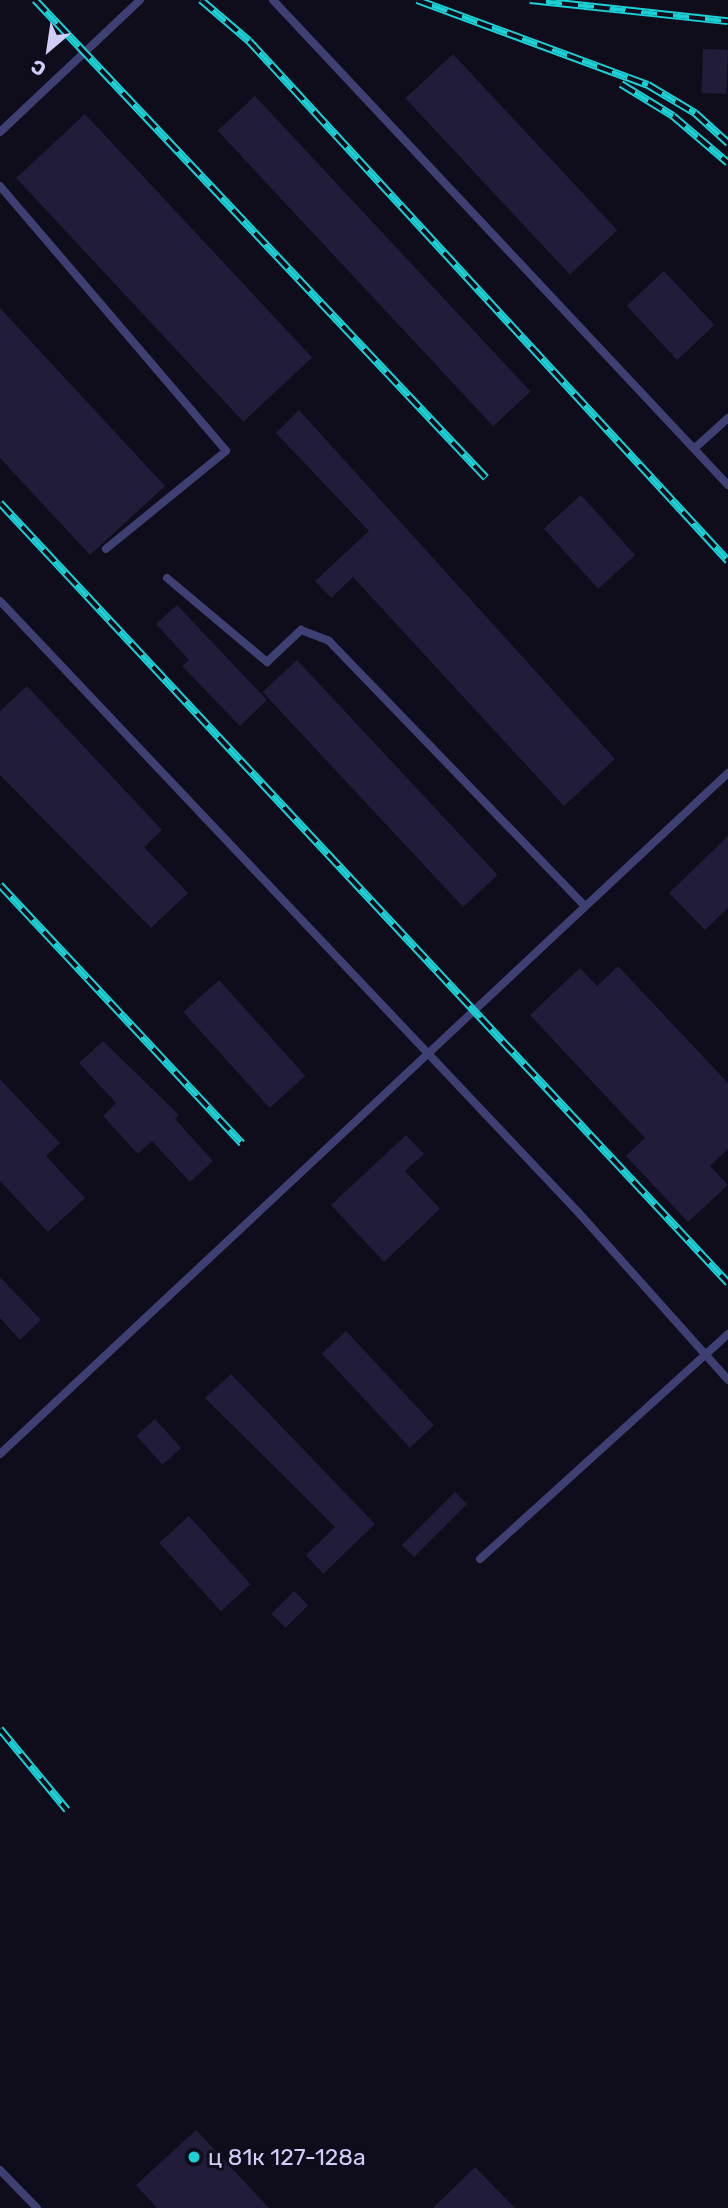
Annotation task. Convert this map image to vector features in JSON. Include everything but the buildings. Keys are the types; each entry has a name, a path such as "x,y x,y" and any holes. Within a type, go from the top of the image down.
{"lane":[{"path":"0,132 140,0"},
{"path":"273,0 728,485"},
{"path":"0,186 226,451 106,549"},
{"path":"695,449 728,418"},
{"path":"167,578 267,662 301,630 329,641 585,906"},
{"path":"0,601 425,1056 578,1212 728,1380"},
{"path":"2,1448 728,773"},
{"path":"480,1559 728,1334"},
{"path":"0,2170 37,2208"}],"railway":[{"path":"35,0 486,478"},
{"path":"201,0 249,41 728,561"},
{"path":"417,0 648,85 695,113 728,143"},
{"path":"530,0 728,21"},
{"path":"621,84 673,116 728,163"},
{"path":"0,503 728,1283"},
{"path":"0,885 242,1144"},
{"path":"0,1729 67,1810"}],"place":[{"name":"ц 81к 127-128а","path":"194,2157"}]}
